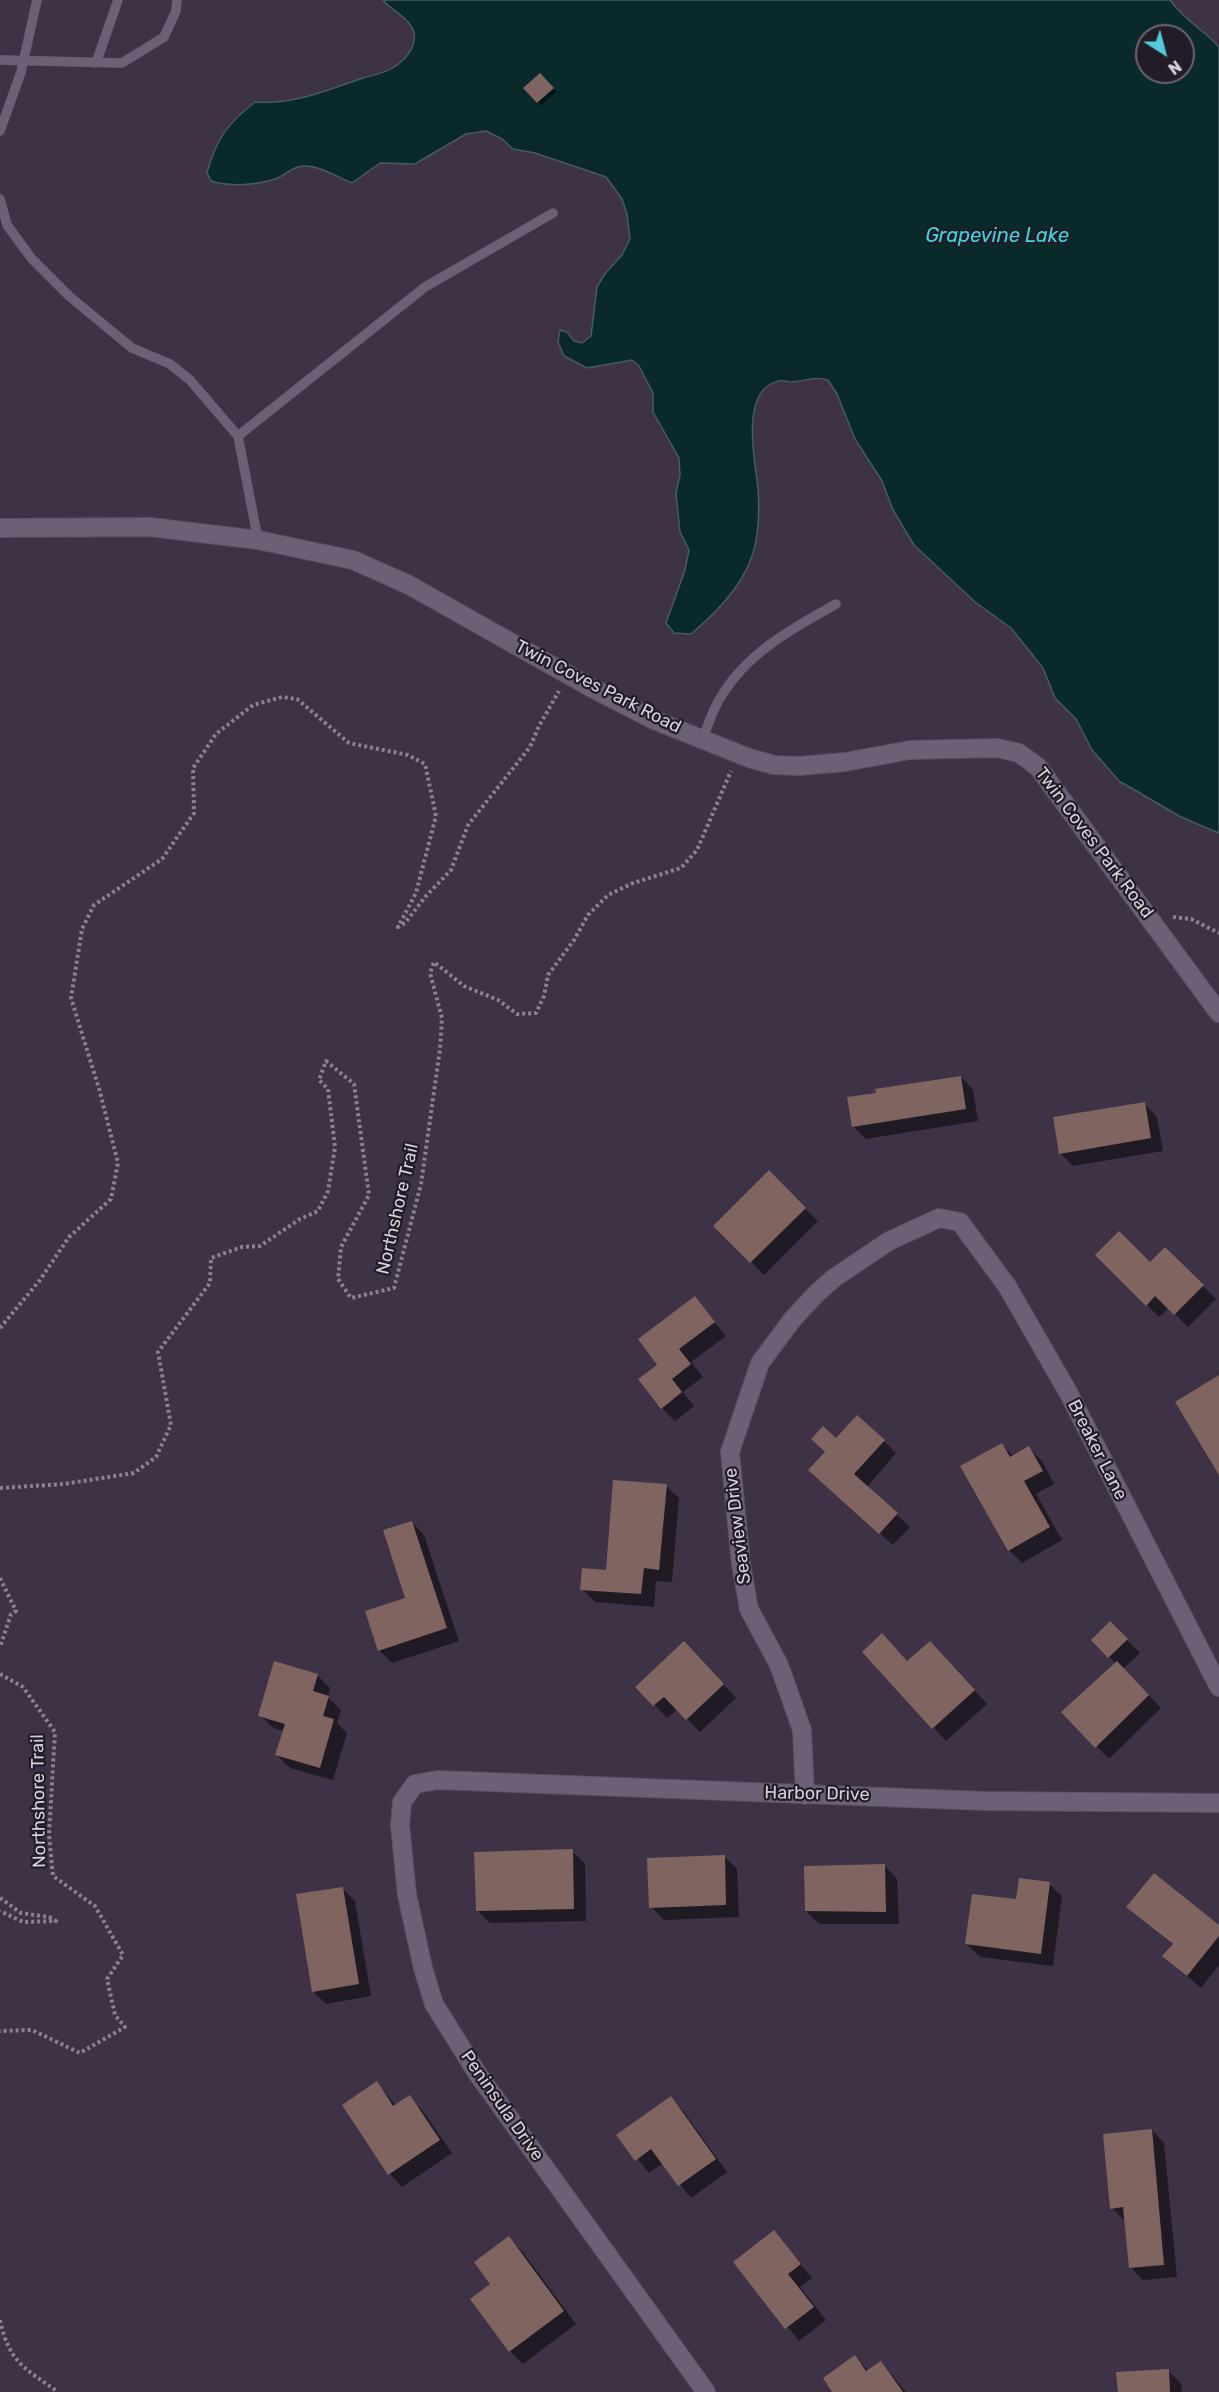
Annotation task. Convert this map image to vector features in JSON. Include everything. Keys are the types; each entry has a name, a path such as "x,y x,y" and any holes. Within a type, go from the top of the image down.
{"street":[{"name":"Twin Coves Park Road","path":"0,528 150,527 258,540 353,560 409,585 570,676 654,720 738,754 774,765 799,766 845,762 910,750 998,748 1019,753 1038,767 1219,1013"},
{"name":"Seaview Drive","path":"806,1795 802,1730 779,1665 749,1608 741,1564 730,1452 760,1363 792,1320 816,1294 834,1278 889,1241 939,1218 960,1222"},
{"name":"Breaker Lane","path":"960,1222 1007,1286 1068,1392 1219,1687"},
{"name":"Harbor Drive","path":"415,1784 438,1780 985,1801 1219,1803"},
{"name":"Peninsula Drive","path":"415,1784 402,1802 400,1825 407,1895 423,1968 434,2004 477,2073 706,2392"}],"lane":[{"path":"0,131 21,72 37,0"},
{"path":"96,63 118,0"},
{"path":"0,60 123,63 164,37 176,11 177,0"},
{"path":"0,199 7,225 32,259 132,348 170,364 190,380 238,436 258,540"},
{"path":"238,436 425,287 554,213"},
{"path":"702,739 719,700 748,660 795,626 836,604"}],"path":[{"path":"0,1328 40,1280 69,1237 111,1199 118,1163 100,1092 71,998 82,929 94,905 162,859 194,813 193,768 216,734 253,705 282,697 297,699 349,743 408,754 425,764 436,816 416,893 398,927 405,923 426,896 451,870 468,825 530,747 539,726 570,676"},
{"name":"Northshore Trail","path":"0,1488 64,1484 134,1473 156,1457 171,1425 158,1352 210,1283 211,1258 242,1246 260,1246 300,1219 318,1210 328,1191 335,1148 328,1089 319,1080 326,1061 354,1084 369,1195 342,1247 338,1280 351,1298 393,1288 421,1184 440,1049 442,1018 429,974 434,962 464,986 498,1000 517,1014 536,1013 544,996 548,975 574,940 588,915 608,895 633,883 681,868 698,850 738,754"},
{"path":"1148,914 1191,919 1219,933"},
{"path":"0,1578 16,1611 11,1614 0,1647"},
{"name":"Northshore Trail","path":"0,1674 23,1687 55,1731 49,1835 53,1876 95,1906 123,1955 107,1979 116,2015 125,2027 80,2053 32,2030 0,2031"},
{"path":"0,1898 21,1913 49,1917 56,1921 23,1922 0,1911"},
{"path":"0,2320 6,2346 18,2361 58,2392"}],"water":[{"name":"Grapevine Lake","path":"383,0 1170,0 1193,24 1135,24 1135,84 1195,84 1195,25 1219,47 1219,833 1181,817 1119,781 1092,750 1076,719 1055,698 1043,668 1011,628 975,602 914,545 893,510 882,481 855,439 837,394 828,380 818,378 792,382 779,381 766,387 758,397 752,428 759,505 757,534 749,564 734,590 703,624 691,634 674,633 666,623 685,570 689,550 680,532 676,493 680,475 679,458 653,412 653,393 639,366 632,360 587,368 564,356 558,342 560,330 567,332 574,341 582,343 591,336 597,287 604,275 622,255 630,239 627,214 622,199 606,177 535,153 513,149 502,139 486,131 466,134 415,164 380,163 352,183 311,166 300,166 275,179 260,183 234,185 211,181 207,173 214,151 224,133 237,117 255,102 283,101 310,96 391,69 402,61 414,43 414,33 405,19"}],"building":[{"path":"540,73 554,88 537,103 523,88"},
{"path":"961,1076 966,1109 852,1127 847,1097 876,1093 875,1089"},
{"path":"1145,1102 1151,1138 1059,1154 1053,1117"},
{"path":"769,1170 806,1208 750,1263 713,1226"},
{"path":"1119,1231 1150,1262 1165,1247 1204,1285 1174,1315 1155,1296 1146,1306 1095,1255"},
{"path":"695,1296 715,1322 679,1349 691,1364 672,1379 682,1392 661,1409 638,1379 657,1365 638,1339"},
{"path":"1219,1375 1219,1475 1175,1402"},
{"path":"857,1415 885,1440 854,1474 898,1513 879,1534 808,1470 825,1452 811,1439 823,1426 836,1438"},
{"path":"1002,1443 1010,1457 1029,1446 1043,1471 1024,1481 1050,1527 1008,1551 960,1466"},
{"path":"613,1480 667,1484 659,1570 644,1568 641,1594 580,1590 582,1568 606,1570"},
{"path":"412,1521 447,1628 378,1651 365,1611 405,1598 383,1530"},
{"path":"1110,1621 1128,1639 1108,1658 1091,1640"},
{"path":"882,1633 907,1661 930,1641 975,1690 932,1729 862,1652"},
{"path":"684,1641 724,1684 686,1720 664,1697 653,1706 635,1687"},
{"path":"274,1661 318,1674 313,1691 329,1696 323,1716 334,1719 320,1768 275,1755 285,1724 258,1716"},
{"path":"1117,1661 1149,1695 1095,1748 1061,1712"},
{"path":"573,1849 574,1909 476,1911 474,1852"},
{"path":"725,1855 726,1905 649,1908 647,1858"},
{"path":"885,1864 886,1912 805,1911 804,1866"},
{"path":"1154,1873 1219,1925 1219,1936 1187,1976 1162,1956 1173,1944 1126,1907"},
{"path":"1019,1878 1050,1882 1041,1954 965,1944 972,1894 1016,1899"},
{"path":"343,1887 359,1984 312,1992 296,1894"},
{"path":"377,2081 393,2106 410,2095 440,2140 388,2175 342,2105"},
{"path":"671,2096 716,2159 678,2186 651,2149 635,2161 616,2135"},
{"path":"1152,2129 1164,2265 1129,2268 1123,2207 1110,2209 1103,2134"},
{"path":"774,2230 801,2264 788,2274 814,2307 785,2329 733,2262"},
{"path":"509,2236 564,2311 509,2352 470,2299 490,2284 474,2262"},
{"path":"855,2355 866,2371 881,2361 903,2392 832,2392 823,2378"},
{"path":"1169,2369 1170,2392 1118,2392 1116,2372"}]}
